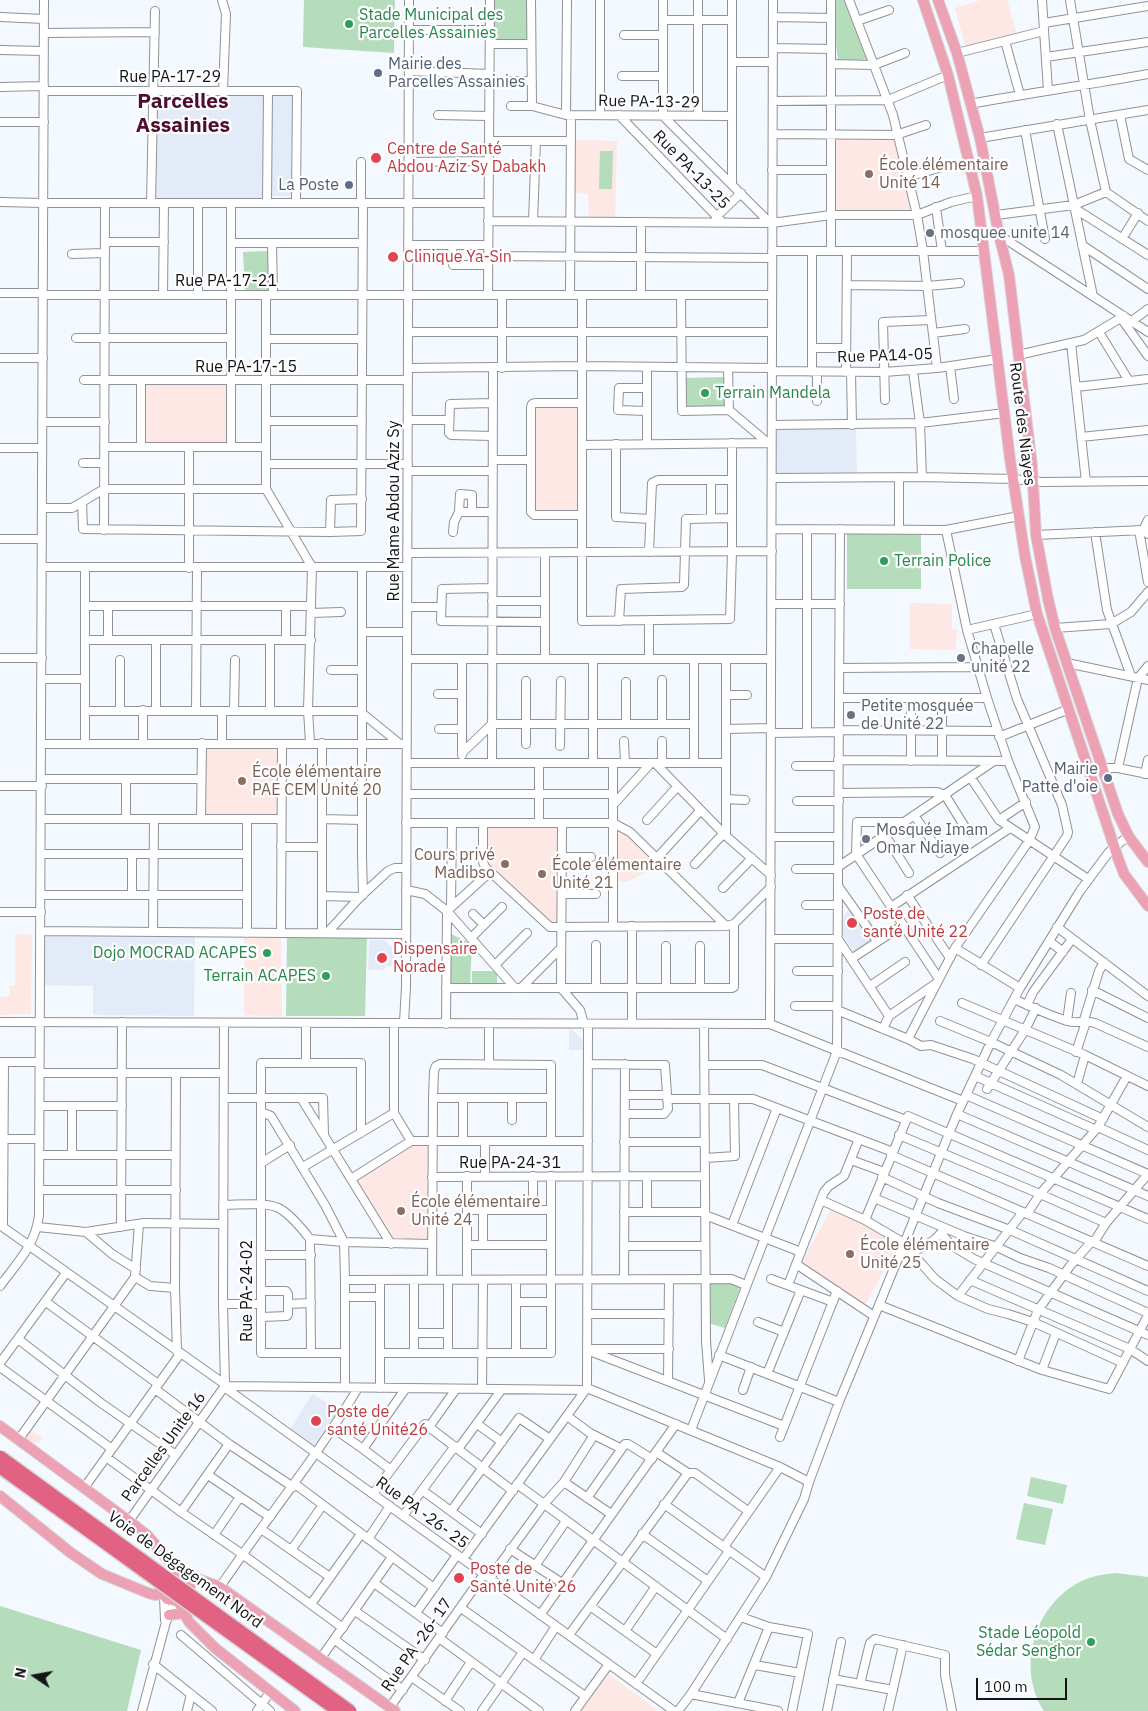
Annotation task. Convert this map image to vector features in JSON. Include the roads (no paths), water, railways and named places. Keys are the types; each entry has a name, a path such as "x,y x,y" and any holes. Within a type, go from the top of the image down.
{"highway":[{"name":"Voie de Dégagement Nord","path":"0,1456 351,1711"},
{"name":"Voie de Dégagement Nord","path":"0,1468 337,1711"}],"main road":[{"name":"Route des Niayes","path":"923,0 948,76 977,196 1013,479 1025,556 1037,614 1124,874 1148,906"},
{"name":"Route des Niayes","path":"938,0 957,53 980,138 1009,275 1033,481 1036,536 1055,628 1118,814 1129,836 1148,862"},
{"path":"0,1426 148,1536 189,1582 182,1597 186,1618 215,1648 295,1711"},
{"path":"0,1496 71,1553 102,1574 156,1595 162,1592 182,1597 217,1586"},
{"path":"161,1551 167,1574"},
{"path":"162,1592 162,1579 167,1574 182,1574 217,1586 393,1709"},
{"path":"167,1618 186,1618"}],"street":[{"path":"0,1286 34,1240 38,1227 42,819 44,0"},
{"path":"222,0 226,14 223,91"},
{"name":"Rue Mame Abdou Aziz Sy","path":"404,1022 406,987 407,763 403,744 407,659 409,0"},
{"path":"488,295 490,0"},
{"path":"531,0 532,106"},
{"path":"566,0 568,115 571,141 570,295"},
{"path":"600,0 600,115"},
{"path":"664,0 663,116 771,223"},
{"path":"698,0 698,116"},
{"path":"732,0 732,184"},
{"path":"770,1024 772,478 770,443 772,425 773,0"},
{"path":"831,0 831,251"},
{"path":"849,0 888,100 916,214 928,286 937,368"},
{"path":"1042,0 1048,90"},
{"path":"1070,0 1086,86 1090,120 1106,192 1148,221"},
{"path":"1044,22 1148,6"},
{"path":"858,21 888,10"},
{"path":"151,203 155,11"},
{"path":"0,17 44,19"},
{"path":"773,17 831,18"},
{"path":"664,20 732,20"},
{"path":"409,30 490,30"},
{"path":"957,53 1044,31"},
{"path":"44,33 155,32"},
{"path":"624,35 663,35"},
{"path":"1005,41 1020,94"},
{"path":"1046,57 1148,42"},
{"path":"490,44 531,44"},
{"path":"773,48 830,49"},
{"path":"0,50 44,50"},
{"path":"831,64 874,65 906,53"},
{"path":"732,62 773,62"},
{"path":"409,71 490,74"},
{"path":"970,104 1020,94 1086,86 1148,74"},
{"path":"622,76 663,76"},
{"path":"773,101 888,100 948,76"},
{"path":"510,81 532,81"},
{"name":"Rue PA-17-29","path":"0,87 153,91 297,91 296,203"},
{"path":"267,203 268,91"},
{"name":"Rue PA-13-29","path":"510,106 532,106 568,115 732,116"},
{"path":"980,138 1148,110"},
{"path":"438,115 489,116"},
{"name":"Rue PA-13-25","path":"619,115 719,220"},
{"path":"1120,115 1129,159 1147,169"},
{"path":"0,122 44,122"},
{"path":"1057,124 1094,296"},
{"path":"773,134 896,135 926,125"},
{"path":"1025,130 1045,239"},
{"path":"489,141 571,141"},
{"path":"534,221 536,141"},
{"path":"82,502 83,529 291,532 361,531 363,243 361,162"},
{"path":"409,162 489,162"},
{"path":"907,177 939,168"},
{"path":"772,170 831,170"},
{"path":"996,215 1074,206 1106,192"},
{"path":"719,220 741,193"},
{"path":"488,221 641,222 719,220 771,223 831,216 916,214 977,196"},
{"path":"0,202 488,203"},
{"path":"104,530 105,203"},
{"path":"163,295 164,203"},
{"path":"198,203 198,295"},
{"path":"231,203 231,447"},
{"path":"1074,206 1148,255"},
{"path":"936,207 942,251"},
{"path":"1122,238 1138,214"},
{"path":"641,222 641,295"},
{"path":"999,234 1094,296 1122,317 1132,321 1148,332"},
{"path":"105,242 164,242"},
{"path":"231,243 363,243"},
{"path":"272,243 266,339 266,489 312,568 308,710 310,744"},
{"path":"1082,244 1148,289"},
{"path":"408,245 488,245"},
{"path":"452,245 453,265 488,265"},
{"path":"488,256 641,257 772,254 812,251 984,251"},
{"path":"812,251 812,348 817,401"},
{"path":"847,251 846,348 852,425"},
{"path":"72,254 105,254"},
{"path":"847,285 928,286 960,283"},
{"name":"Rue PA-17-21","path":"0,293 105,295 772,295"},
{"path":"502,295 502,368"},
{"path":"582,295 582,621 730,619 732,443"},
{"path":"681,295 682,411 729,410 770,443"},
{"path":"1132,321 1148,309"},
{"path":"1018,355 1084,340 1122,317"},
{"path":"1122,317 1148,356"},
{"path":"885,400 883,322 931,320"},
{"path":"933,333 965,329"},
{"path":"408,332 772,332"},
{"path":"1099,332 1129,381"},
{"path":"76,338 231,338"},
{"path":"266,339 362,338"},
{"path":"1071,343 1086,482"},
{"path":"812,348 846,348"},
{"path":"0,358 42,358"},
{"name":"Rue PA14-05","path":"408,368 646,366 815,372 884,372 913,371 998,359"},
{"path":"646,366 647,444"},
{"path":"950,366 954,399"},
{"path":"492,763 493,368"},
{"path":"728,368 729,410"},
{"path":"913,371 920,423 922,477"},
{"path":"1076,387 1148,379"},
{"name":"Rue PA-17-15","path":"84,380 408,380"},
{"path":"141,380 141,446"},
{"path":"647,388 619,388 618,410 647,411"},
{"path":"493,403 451,403 449,406 449,433 451,435 493,436"},
{"path":"582,403 532,404 531,460 532,514 582,515"},
{"path":"772,425 920,423 1005,413"},
{"path":"408,420 449,420"},
{"path":"266,421 362,421"},
{"path":"42,422 104,422"},
{"path":"1081,436 1148,430"},
{"path":"582,444 770,443"},
{"path":"616,444 616,517 650,519"},
{"path":"104,447 266,447"},
{"path":"189,447 189,531 196,606 196,710"},
{"path":"0,448 42,448"},
{"path":"493,460 531,460"},
{"path":"83,463 104,463"},
{"path":"266,464 362,464 408,468 492,471"},
{"path":"898,529 899,477"},
{"path":"772,478 922,477 1086,482 1148,481"},
{"path":"711,480 711,518"},
{"path":"649,552 651,485 654,481 731,480"},
{"path":"42,508 68,509 104,489 266,489"},
{"path":"453,532 460,494 472,495 472,512"},
{"path":"330,532 331,500 362,499"},
{"path":"458,512 492,512"},
{"path":"772,529 946,530 1019,516"},
{"path":"619,621 620,589 683,587 685,520 732,518"},
{"path":"1148,520 1143,531 1148,582"},
{"path":"807,529 807,732"},
{"path":"691,1430 837,1051 840,529"},
{"path":"908,1038 955,948 1028,841 1035,827 1008,761 987,698 967,630 946,530"},
{"path":"1036,536 1143,531"},
{"path":"1095,532 1107,610 1111,624 1134,677 1118,768"},
{"path":"0,539 42,539"},
{"path":"407,554 772,551"},
{"path":"544,659 545,553"},
{"path":"42,568 407,567"},
{"path":"85,744 86,568"},
{"path":"362,568 362,896"},
{"path":"492,588 444,588 441,590 440,619 443,622 545,622"},
{"path":"1055,628 1111,624 1131,612 1148,592"},
{"path":"492,601 545,601"},
{"path":"772,604 840,604"},
{"path":"86,606 286,606 341,612"},
{"path":"108,606 108,640"},
{"path":"286,606 286,640"},
{"path":"407,607 440,607"},
{"path":"967,630 1037,614"},
{"path":"649,621 649,659"},
{"path":"981,965 1067,836 1067,826 1062,805 1017,699 994,624"},
{"path":"362,632 407,632"},
{"path":"85,640 311,640"},
{"path":"156,640 156,710"},
{"path":"270,640 270,710"},
{"path":"0,658 42,658"},
{"path":"407,659 771,659"},
{"path":"462,659 462,763"},
{"path":"593,659 593,763"},
{"path":"694,659 694,763"},
{"path":"695,864 725,835 726,659"},
{"path":"120,660 120,710"},
{"path":"234,710 235,660"},
{"path":"1067,663 1148,680"},
{"path":"1134,677 1148,666"},
{"path":"840,668 978,667"},
{"path":"331,670 362,670"},
{"path":"42,679 85,679"},
{"path":"526,680 526,744"},
{"path":"662,680 662,724"},
{"path":"560,681 560,746"},
{"path":"626,682 626,724"},
{"path":"438,694 462,694"},
{"path":"726,695 747,696"},
{"path":"839,698 987,698"},
{"path":"911,698 911,761"},
{"path":"942,698 942,761"},
{"path":"726,728 807,732 942,730 998,734 1069,709"},
{"path":"85,710 308,710 362,712 403,744"},
{"path":"143,710 143,744"},
{"path":"222,710 222,744"},
{"path":"462,754 492,724 694,724"},
{"path":"439,729 462,729"},
{"path":"624,741 624,763"},
{"path":"613,805 656,763 662,742"},
{"path":"42,744 403,744"},
{"path":"201,819 202,744"},
{"path":"281,933 282,744"},
{"path":"322,744 322,896 324,933"},
{"path":"1104,768 1118,768 1146,774 1148,760"},
{"path":"796,766 911,761 1008,761"},
{"path":"796,869 838,868 994,761"},
{"path":"407,763 726,763"},
{"path":"539,763 539,823"},
{"path":"613,763 613,926"},
{"path":"656,763 700,811 771,875"},
{"path":"971,778 999,820 1088,879"},
{"path":"126,779 126,819"},
{"path":"0,786 42,782 126,779 201,779"},
{"path":"647,820 677,787"},
{"path":"797,801 937,792 945,795 968,832"},
{"path":"406,794 613,794"},
{"path":"726,799 745,800"},
{"path":"999,820 1026,802"},
{"path":"656,858 700,811"},
{"path":"914,815 940,853"},
{"path":"42,819 281,819"},
{"path":"153,932 154,819"},
{"path":"247,819 247,933"},
{"path":"322,820 362,820"},
{"path":"904,822 857,822 856,854 938,981"},
{"path":"446,1024 452,823"},
{"path":"406,824 613,824 630,832 726,926"},
{"path":"483,824 484,865 547,926 726,926 734,924 771,887"},
{"path":"416,1613 434,1588 482,1534 587,1389 588,1064 586,1024 580,1010 561,988 562,824"},
{"path":"891,906 1010,828"},
{"path":"885,835 909,873"},
{"path":"676,1711 691,1694 766,1577 804,1499 839,1402 902,1246 957,1114 991,1042 1020,988 1088,879 1115,846 1129,836"},
{"path":"771,837 838,837"},
{"path":"281,847 322,847"},
{"path":"41,854 247,854"},
{"path":"132,854 132,895"},
{"path":"562,857 591,857"},
{"path":"723,888 752,858"},
{"path":"324,933 388,871 395,868 406,868"},
{"path":"449,909 490,872"},
{"path":"838,885 877,941"},
{"path":"406,890 425,894 449,909 471,938 518,988"},
{"path":"562,894 596,894"},
{"path":"41,895 247,895"},
{"path":"322,896 362,896"},
{"path":"908,896 950,958"},
{"path":"806,905 838,905"},
{"path":"471,938 502,907"},
{"path":"0,912 41,912"},
{"path":"473,914 484,925"},
{"path":"446,988 734,988 734,924"},
{"path":"851,959 903,925"},
{"path":"632,926 632,1024"},
{"path":"1057,927 1148,996"},
{"path":"41,931 406,934"},
{"path":"495,965 527,933"},
{"path":"1027,1005 1033,992 1072,938"},
{"path":"771,939 838,939"},
{"path":"838,939 889,1016"},
{"path":"1049,941 1063,952"},
{"path":"596,945 596,988"},
{"path":"666,946 666,988"},
{"path":"700,946 700,988"},
{"path":"518,988 561,948"},
{"path":"955,948 1020,988"},
{"path":"870,986 904,962"},
{"path":"1076,1052 1092,990 1104,962"},
{"path":"798,971 838,971"},
{"path":"883,1028 889,1016 938,981"},
{"path":"1092,990 1148,1018"},
{"path":"1068,1021 1071,993"},
{"path":"1014,999 1068,1021 1095,1023 1148,1047"},
{"path":"962,1003 1085,1055 1148,1086"},
{"path":"795,1006 837,1008 908,1038 921,1046 931,1045 981,1063 1103,1119"},
{"path":"989,1086 1025,1030 1036,1008"},
{"path":"940,1021 991,1042 1077,1084 1148,1127"},
{"path":"0,1022 770,1024 964,1098 1082,1145 1148,1174 1050,1292 1038,1310 1018,1361"},
{"path":"121,1226 122,1022"},
{"path":"224,1023 223,1304 225,1386 587,1389 780,1466 809,1482"},
{"path":"306,1023 306,1063 361,1063 361,1133"},
{"path":"394,1024 394,1113 411,1141"},
{"path":"489,1024 489,1064"},
{"path":"704,1024 706,1341 709,1382"},
{"path":"1077,1084 1085,1055"},
{"path":"2,1226 2,1062 39,1062"},
{"name":"Rue PA-24-02","path":"306,1063 261,1063 261,1353 345,1353"},
{"path":"432,1279 432,1098 436,1066 440,1064 551,1065 550,1141"},
{"path":"588,1064 662,1064 667,1067 668,1109 664,1114 624,1114"},
{"path":"624,1280 625,1064"},
{"path":"704,1065 762,1065 906,1120"},
{"path":"40,1073 224,1073"},
{"path":"84,1488 157,1387 178,1353 175,1288 176,1073"},
{"path":"975,1076 989,1086 1148,1150"},
{"path":"958,1296 1010,1230 1103,1119 1127,1076"},
{"path":"624,1095 705,1100 753,1099 858,1139 1148,1266"},
{"path":"224,1098 323,1098 324,1135"},
{"path":"301,1098 390,1244"},
{"path":"432,1098 551,1098"},
{"path":"463,1141 464,1098"},
{"path":"512,1098 512,1120"},
{"path":"705,1158 735,1156 734,1100"},
{"path":"40,1106 122,1106"},
{"path":"72,1106 72,1155"},
{"path":"732,1225 777,1108"},
{"path":"261,1112 271,1116 303,1167 344,1242 345,1387"},
{"path":"303,1167 394,1113"},
{"path":"957,1114 1148,1196"},
{"path":"865,1220 908,1116 1148,1219"},
{"path":"899,1136 1040,1194 1106,1224"},
{"path":"2,1139 39,1139"},
{"path":"788,1285 821,1200 829,1186 844,1176 858,1139"},
{"path":"350,1179 411,1141 588,1141"},
{"path":"485,1141 485,1176"},
{"path":"624,1142 705,1142"},
{"path":"261,1163 290,1146"},
{"path":"39,1155 175,1155"},
{"path":"851,1160 959,1212 1010,1230 1148,1291"},
{"name":"Rue PA-24-31","path":"432,1176 705,1176"},
{"path":"467,1176 467,1280"},
{"path":"533,1176 533,1210"},
{"path":"380,1353 551,1353 551,1176"},
{"path":"647,1176 647,1212"},
{"path":"39,1190 176,1190"},
{"path":"874,1198 915,1215 944,1231 997,1247 1064,1275 1148,1314 1109,1389 1042,1370 879,1305"},
{"path":"821,1200 865,1220 912,1253 935,1279 958,1296 980,1306 1033,1322 1123,1363"},
{"path":"223,1205 272,1206 282,1210 310,1238 344,1242 431,1244"},
{"path":"467,1210 551,1210"},
{"path":"483,1210 483,1245"},
{"path":"624,1212 705,1213 801,1252"},
{"path":"38,1227 86,1232 139,1224 223,1224"},
{"path":"19,1439 135,1273 139,1224"},
{"name":"Rue PA -26- 25","path":"2,1226 676,1711"},
{"path":"912,1253 944,1231"},
{"path":"944,1231 946,1240 962,1252 983,1263 1148,1335"},
{"path":"86,1232 150,1286 175,1288"},
{"path":"310,1238 311,1353"},
{"path":"467,1245 551,1245"},
{"path":"624,1246 706,1246"},
{"path":"261,1255 311,1255"},
{"path":"796,1264 874,1316"},
{"path":"0,1271 7,1276"},
{"path":"0,1363 66,1273"},
{"path":"668,1381 669,1279"},
{"path":"345,1280 730,1279 746,1285"},
{"path":"772,1279 833,1302"},
{"path":"380,1280 380,1388"},
{"path":"414,1280 414,1353"},
{"path":"448,1280 448,1353"},
{"path":"482,1389 483,1280"},
{"path":"516,1280 516,1353"},
{"path":"970,1280 1130,1349 1148,1361"},
{"path":"768,1374 801,1290"},
{"path":"261,1291 286,1291 288,1294 287,1316 261,1316"},
{"path":"780,1438 837,1292"},
{"path":"345,1297 380,1297"},
{"path":"46,1302 229,1444 294,1486 434,1588"},
{"path":"516,1302 551,1302"},
{"path":"288,1304 311,1303"},
{"path":"223,1304 261,1304"},
{"path":"588,1314 669,1314"},
{"path":"758,1322 784,1332"},
{"path":"414,1333 448,1333"},
{"path":"1042,1370 1056,1333"},
{"path":"18,1340 176,1455"},
{"path":"587,1350 668,1349"},
{"path":"587,1350 784,1426"},
{"path":"720,1355 839,1402"},
{"path":"0,1367 112,1449"},
{"path":"742,1390 751,1367"},
{"name":"Parcelles Unite 16","path":"129,1521 225,1386"},
{"path":"217,1586 294,1486 358,1388"},
{"path":"363,1449 406,1388"},
{"path":"429,1427 456,1388"},
{"path":"403,1516 477,1424 502,1389"},
{"path":"567,1416 620,1448"},
{"path":"451,1511 519,1418 550,1440"},
{"path":"374,1494 425,1424 482,1468 544,1504 727,1639"},
{"path":"477,1424 502,1442"},
{"path":"540,1614 676,1424"},
{"path":"333,1428 391,1470"},
{"name":"Rue PA -26- 17","path":"393,1709 403,1690 441,1635 544,1504 564,1482 594,1434"},
{"path":"181,1512 229,1444"},
{"path":"587,1498 620,1448 624,1444 628,1444 688,1473 694,1473 748,1511"},
{"path":"106,1457 343,1628"},
{"path":"636,1684 708,1581 748,1511 780,1466"},
{"path":"569,1635 688,1473"},
{"path":"208,1475 270,1517"},
{"path":"564,1482 611,1514"},
{"path":"422,1490 482,1534"},
{"path":"214,1535 240,1498"},
{"path":"664,1504 766,1577"},
{"path":"292,1549 322,1506"},
{"path":"311,1604 330,1577 390,1506"},
{"path":"536,1566 566,1521"},
{"path":"261,1528 330,1577"},
{"path":"642,1534 708,1581"},
{"path":"510,1549 562,1583"},
{"path":"322,1658 392,1557"},
{"path":"374,1583 416,1613 471,1662 539,1711"},
{"path":"625,1631 656,1586"},
{"path":"162,1592 167,1618"},
{"path":"142,1711 167,1618 182,1597"},
{"path":"590,1606 657,1654"},
{"path":"461,1608 585,1696"},
{"path":"355,1611 425,1660"},
{"path":"741,1617 769,1627 808,1634 792,1711"},
{"path":"534,1660 556,1626"},
{"path":"738,1703 769,1627"},
{"path":"181,1635 270,1711"},
{"path":"860,1684 872,1640 875,1639 945,1655 945,1675 952,1711"},
{"path":"335,1640 403,1690"},
{"path":"827,1711 842,1642"},
{"path":"888,1711 903,1645"},
{"path":"482,1711 523,1652"},
{"path":"445,1701 471,1662"},
{"path":"154,1664 212,1711"},
{"path":"575,1711 609,1664"},
{"path":"755,1665 800,1673"},
{"path":"412,1678 460,1711"},
{"path":"833,1679 893,1690"},
{"path":"256,1711 270,1692"},
{"path":"187,1711 191,1694"},
{"path":"691,1694 778,1711"}],"place":[{"name":"Stade Municipal des Parcelles Assainies","path":"349,24"},
{"name":"Mairie des Parcelles Assainies","path":"378,73"},
{"name":"Centre de Santé Abdou Aziz Sy Dabakh","path":"376,158"},
{"name":"École élémentaire Unité 14","path":"869,174"},
{"name":"La Poste","path":"349,185"},
{"name":"mosquee unite 14","path":"930,233"},
{"name":"Clinique Ya-Sin","path":"393,257"},
{"name":"Terrain Mandela","path":"705,393"},
{"name":"Terrain Police","path":"884,561"},
{"name":"Chapelle unité 22","path":"961,658"},
{"name":"Petite mosquée de Unité 22","path":"851,715"},
{"name":"Mairie Patte d'oie","path":"1108,778"},
{"name":"École élémentaire PAE CEM Unité 20","path":"242,781"},
{"name":"Mosquée Imam Omar Ndiaye","path":"866,839"},
{"name":"Cours privé Madibso","path":"505,864"},
{"name":"École élémentaire Unité 21","path":"542,874"},
{"name":"Poste de santé Unité 22","path":"852,923"},
{"name":"Dojo MOCRAD ACAPES","path":"267,953"},
{"name":"Dispensaire Norade","path":"382,958"},
{"name":"Terrain ACAPES","path":"326,976"},
{"name":"École élémentaire Unité 24","path":"401,1211"},
{"name":"École élémentaire Unité 25","path":"850,1254"},
{"name":"Poste de santé Unité26","path":"316,1421"},
{"name":"Poste de Santé Unité 26","path":"459,1578"},
{"name":"Stade Léopold Sédar Senghor","path":"1091,1642"}],"district":[{"name":"Parcelles Assainies","path":"183,114"}]}
